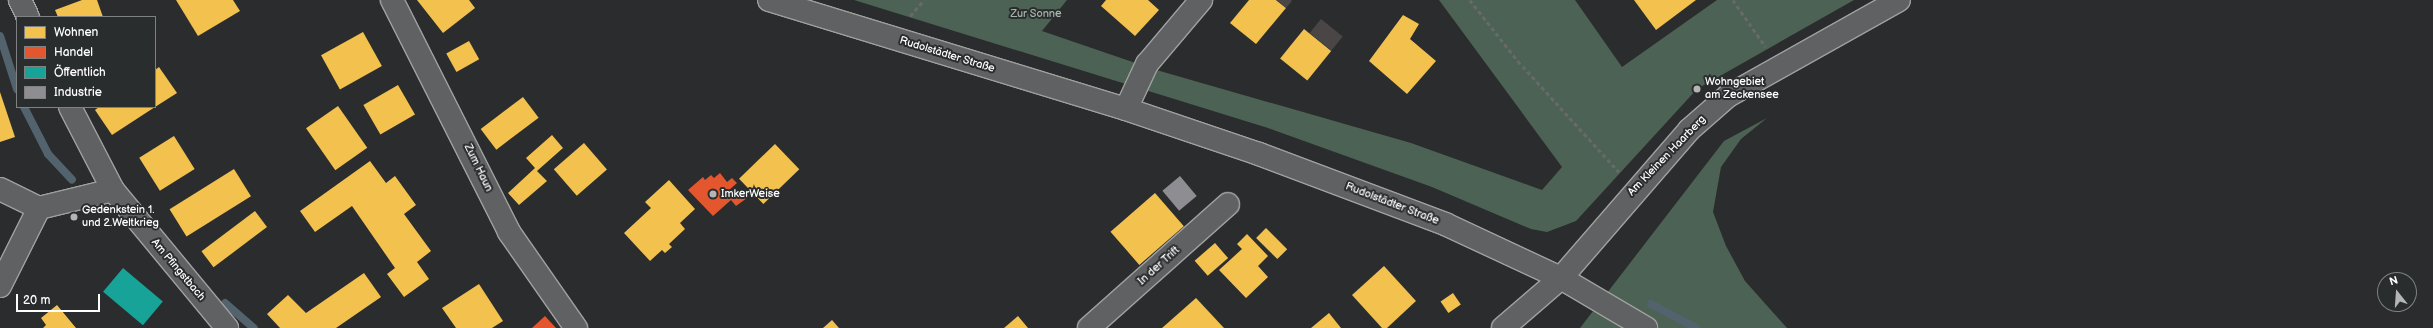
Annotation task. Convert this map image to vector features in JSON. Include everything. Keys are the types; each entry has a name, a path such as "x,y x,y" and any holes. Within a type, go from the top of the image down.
{"street":[{"path":"20,0 28,16"},
{"name":"Zum Haun","path":"392,0 509,232 576,328"},
{"name":"Rudolstädter Straße","path":"769,0 1126,109 1444,224 1560,278 1646,328"},
{"path":"1126,109 1147,64 1201,0"},
{"name":"Am Kleinen Haarberg","path":"1503,328 1560,278 1635,189 1689,130 1728,96 1899,0"},
{"name":"Am Pfingstbach","path":"71,108 113,190 227,328"},
{"path":"0,189 39,208 113,190"},
{"name":"In der Trift","path":"1089,328 1228,204"},
{"path":"0,286 39,208"}],"path":[{"path":"1470,0 1518,61 1635,189"},
{"path":"1733,0 1759,37"}],"green space":[{"name":"Zur Sonne","path":"854,0 1067,0 1042,31 1153,69 1411,143 1542,190 1562,167 1439,0 1575,0 1622,67 1717,0 1854,0 1697,89 1576,221 1547,232 1531,229 1432,187 1268,128"},
{"path":"1767,118 1741,139 1721,167 1713,212 1726,246 1745,281 1787,328 1580,328 1724,141"}],"building: Wohnen":[{"path":"82,0 97,0 103,16 58,16 55,10"},
{"path":"176,0 233,0 240,11 198,36"},
{"path":"417,0 469,0 475,8 443,33"},
{"path":"1106,0 1148,0 1159,10 1135,36 1101,6"},
{"path":"1249,0 1276,0 1286,8 1256,44 1230,23"},
{"path":"1634,0 1696,0 1656,30"},
{"path":"1403,15 1419,24 1410,39 1436,61 1407,94 1369,61"},
{"path":"1304,29 1331,51 1307,81 1280,59"},
{"path":"363,32 382,66 340,89 321,55"},
{"path":"469,41 479,59 456,72 446,54"},
{"path":"159,67 177,93 156,106 156,69"},
{"path":"398,85 415,114 380,134 363,105"},
{"path":"0,92 15,137 0,142"},
{"path":"523,97 539,118 496,150 481,129"},
{"path":"338,106 367,148 335,170 306,128"},
{"path":"98,108 153,108 112,135 95,110"},
{"path":"552,135 563,148 537,171 547,181 519,205 508,193 535,168 526,158"},
{"path":"174,136 195,169 160,191 139,158"},
{"path":"584,143 607,169 577,196 554,169"},
{"path":"775,144 799,169 763,204 739,179"},
{"path":"370,161 386,183 395,176 416,205 404,214 431,251 417,262 429,279 404,297 387,274 395,268 352,206 315,232 300,211"},
{"path":"234,169 251,196 187,236 170,209"},
{"path":"669,180 695,209 680,223 685,229 669,244 672,247 665,253 662,250 650,261 624,233 651,208 645,202"},
{"path":"1155,193 1184,226 1139,265 1110,232"},
{"path":"255,211 267,227 214,267 201,251"},
{"path":"1266,228 1287,249 1277,259 1256,238"},
{"path":"1247,234 1268,256 1258,266 1268,277 1246,298 1219,270 1242,249 1237,244"},
{"path":"1215,243 1228,258 1208,276 1195,261"},
{"path":"1384,266 1416,301 1387,328 1382,328 1352,295"},
{"path":"364,273 381,297 336,328 280,328 267,314 288,295 306,313"},
{"path":"479,284 503,321 492,328 456,328 442,308"},
{"path":"1453,293 1461,305 1448,313 1441,301"},
{"path":"1196,298 1224,328 1162,328"},
{"path":"57,305 76,328 43,328 46,325 41,318"},
{"path":"1329,313 1341,328 1311,328"},
{"path":"1018,316 1028,328 1004,328"},
{"path":"832,320 839,328 823,328"}],"building: Handel":[{"path":"720,173 727,182 732,178 737,183 728,191 733,197 741,191 747,198 736,206 731,200 713,216 688,190 703,177 705,180 711,175 714,178"},
{"path":"545,316 556,328 532,328"}],"building: Öffentlich":[{"path":"123,268 163,301 143,325 103,292"}],"building: Industrie":[{"path":"1180,176 1197,196 1179,211 1162,191"}],"building: Sonstige":[{"path":"1276,0 1291,0 1292,1 1286,8"},
{"path":"1321,19 1343,37 1331,51 1310,33"}],"waterway":[{"path":"0,36 16,86"},
{"path":"25,108 48,154 72,180"},
{"path":"225,303 254,328"},
{"path":"1651,304 1696,328"}],"place":[{"name":"Wohngebiet am Zeckensee","path":"1697,89"},
{"name":"ImkerWeise","path":"713,194"},
{"name":"Gedenkstein 1. und 2.Weltkrieg","path":"74,217"}]}
